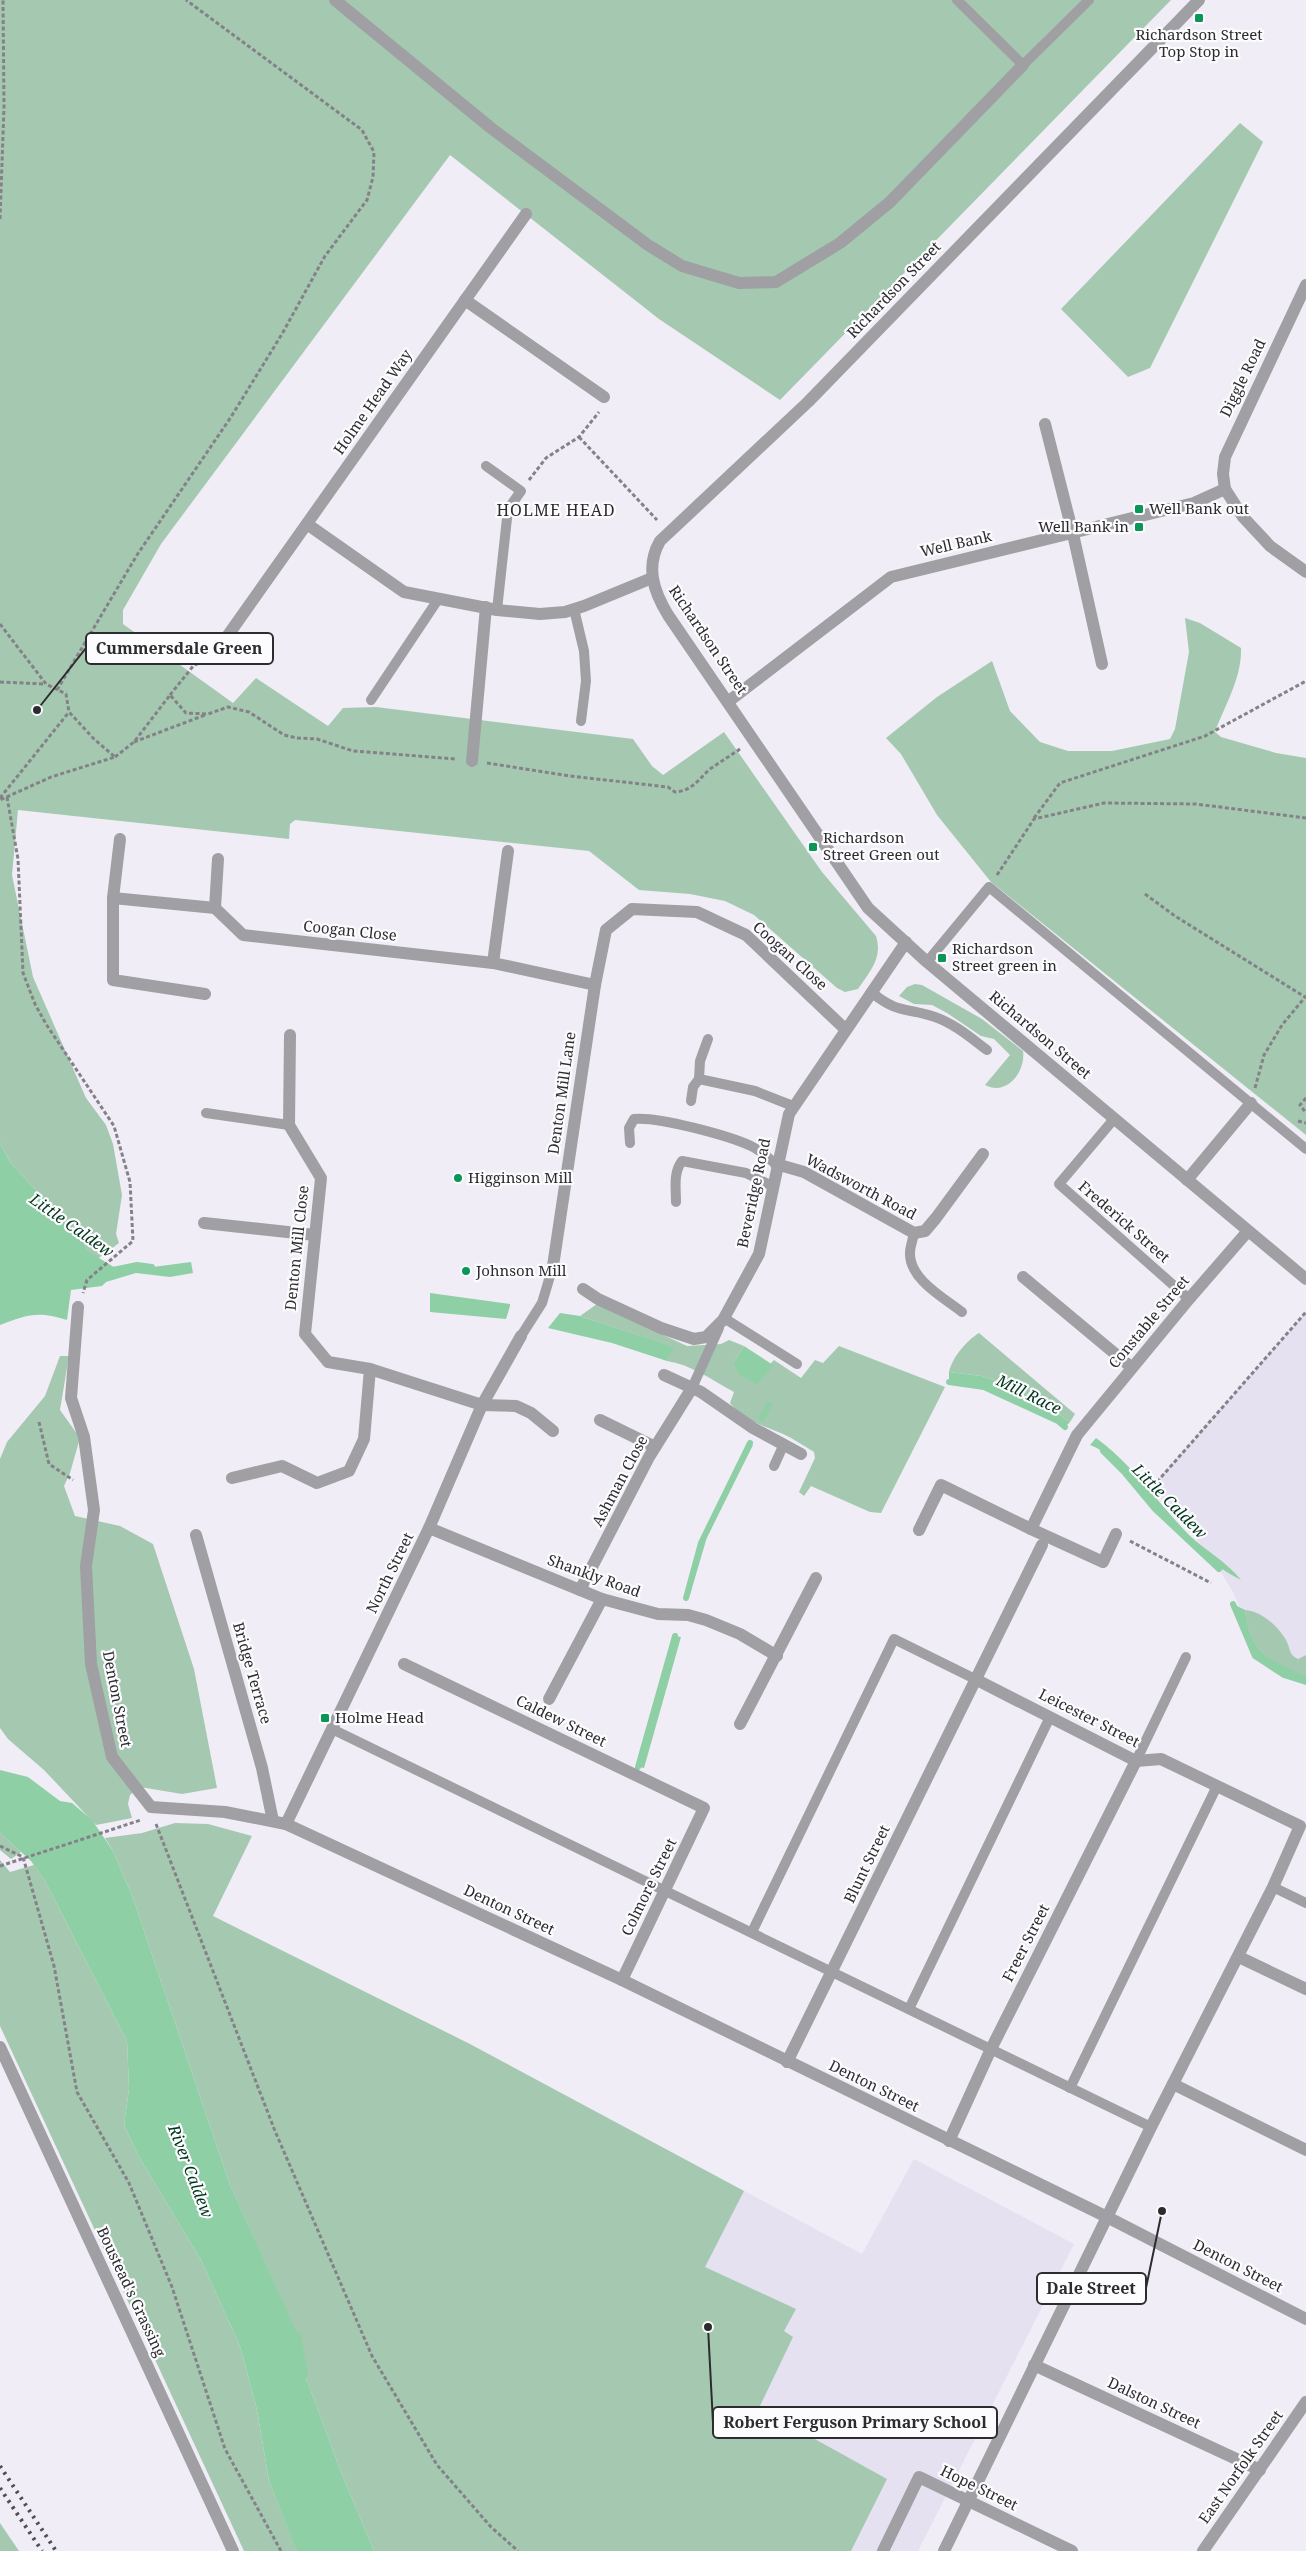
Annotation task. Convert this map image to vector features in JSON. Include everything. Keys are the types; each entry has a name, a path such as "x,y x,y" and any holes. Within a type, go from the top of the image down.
{"street":[{"path":"335,0 491,128 648,245 682,266 739,283 776,282 840,243 890,202 1023,65"},
{"name":"Richardson Street","path":"1199,0 808,402 669,533 656,548 652,578 660,601 668,615 729,701 868,908 927,962 1306,1279"},
{"name":"Holme Head Way","path":"214,655 526,214"},
{"name":"Diggle Road","path":"1225,489 1223,474 1225,456 1306,285"},
{"path":"465,300 604,397"},
{"path":"1045,424 1073,534 1102,664"},
{"path":"1225,489 1256,534 1306,572"},
{"name":"Well Bank","path":"729,701 891,577 1194,503 1225,489"},
{"path":"307,524 404,592 491,609 540,614 574,609 652,578"},
{"path":"472,761 491,609"},
{"path":"120,839 113,898 113,980 205,994"},
{"path":"492,963 508,852"},
{"path":"113,898 215,908 218,860"},
{"name":"Coogan Close","path":"215,908 243,935 492,963 595,985 606,930 632,910 696,912 746,935 845,1029"},
{"name":"Beveridge Road","path":"583,1289 598,1299 661,1328 694,1339 706,1338 723,1319 759,1254 776,1164 789,1114 845,1029 906,942"},
{"name":"Denton Mill Lane","path":"553,1266 595,985"},
{"path":"289,1125 290,1035"},
{"path":"1187,1180 1251,1103"},
{"name":"Denton Mill Close","path":"289,1125 321,1178 305,1334 328,1362 370,1369 482,1405 516,1406 531,1413 553,1431"},
{"name":"Wadsworth Road","path":"776,1164 804,1172 914,1234 925,1231 983,1154"},
{"path":"204,1223 315,1235"},
{"name":"Constable Street","path":"1031,1529 1077,1435 1131,1368 1248,1231"},
{"path":"1024,1277 1131,1368"},
{"name":"Denton Street","path":"78,1307 71,1398 84,1436 94,1510 86,1566 91,1664 112,1757 151,1807 226,1812 286,1824 622,1980 1107,2217 1306,2319"},
{"name":"North Street","path":"286,1824 429,1528 482,1405 521,1336"},
{"path":"232,1478 282,1466 316,1483 349,1471 364,1439 370,1369"},
{"path":"664,1375 718,1402 752,1428 801,1454"},
{"name":"Ashman Close","path":"580,1590 655,1447 692,1388"},
{"path":"600,1420 655,1447"},
{"path":"919,1530 941,1485 1031,1529 1044,1540 1103,1562 1116,1534"},
{"name":"Shankly Road","path":"429,1528 602,1599 658,1614 688,1615 706,1620 740,1634 776,1656"},
{"name":"Bridge Terrace","path":"196,1535 262,1768 273,1821"},
{"name":"Blunt Street","path":"788,2062 1044,1540"},
{"path":"740,1724 816,1578"},
{"path":"549,1699 602,1599"},
{"name":"Caldew Street","path":"404,1664 704,1808"},
{"name":"Leicester Street","path":"975,1679 1136,1761 1160,1759 1300,1826 1273,1887"},
{"name":"Freer Street","path":"949,2141 991,2049 1136,1761"},
{"name":"Colmore Street","path":"622,1980 704,1808"},
{"path":"944,2551 1151,2127 1273,1887"},
{"path":"1239,1957 1306,1989"},
{"name":"Boustead's Grassing","path":"0,2047 233,2551"},
{"path":"1173,2084 1306,2150"},
{"name":"Dalston Street","path":"1034,2365 1260,2470"},
{"name":"East Norfolk Street","path":"1203,2551 1306,2402"},
{"name":"Hope Street","path":"883,2551 919,2477 1072,2551"}],"lane":[{"path":"957,0 1023,65 1089,0"},
{"path":"486,466 521,491 508,509 491,609"},
{"path":"371,700 439,598"},
{"path":"574,609 584,651 586,681 580,721"},
{"path":"927,962 989,888 1306,1149"},
{"path":"871,992 889,1006 935,1017 954,1026 987,1050"},
{"path":"690,1101 693,1087 699,1079 700,1061 708,1039"},
{"path":"699,1079 755,1091 794,1106"},
{"path":"206,1113 289,1125"},
{"path":"630,1143 629,1128 634,1119 644,1118 675,1124 751,1146 776,1164"},
{"name":"Frederick Street","path":"1114,1119 1059,1184 1189,1299"},
{"path":"676,1202 677,1167 682,1161 746,1173 772,1186"},
{"path":"914,1234 910,1254 914,1269 923,1281 962,1312"},
{"path":"521,1336 542,1303 553,1266"},
{"path":"692,1388 723,1319 797,1364"},
{"path":"774,1466 784,1444"},
{"path":"752,1932 894,1639 975,1679"},
{"path":"1136,1761 1186,1657"},
{"path":"909,2009 1050,1718"},
{"path":"332,1729 1151,2127"},
{"path":"1070,2088 1218,1786"},
{"path":"1273,1887 1306,1903"}],"path":[{"path":"0,219 4,107 3,0"},
{"path":"57,690 137,555 236,409 282,334 325,256 367,200 374,177 374,152 362,130 186,0"},
{"path":"521,491 546,458 579,437 601,408 604,397"},
{"path":"579,437 669,533"},
{"path":"0,624 46,684 66,694 69,712 94,739 116,757"},
{"path":"0,799 51,777 116,757 134,742 194,665 214,655"},
{"path":"989,888 1060,783 1205,736 1306,681"},
{"path":"0,682 46,684"},
{"path":"170,695 186,713 208,714"},
{"path":"134,742 228,707 249,712 284,735 296,738 317,739 353,751 472,761 570,776 668,787 675,792 683,792 700,781 709,770 754,738"},
{"path":"0,799 69,712"},
{"path":"7,797 18,859 23,973 35,1004 46,1024 114,1126 130,1182 133,1242 94,1275"},
{"path":"1034,819 1104,803 1196,804 1306,818"},
{"path":"1144,894 1175,916 1306,996 1282,1025 1264,1055 1251,1103"},
{"path":"1306,1098 1300,1105 1306,1113"},
{"path":"1158,1482 1306,1312"},
{"path":"38,1422 49,1464 92,1493"},
{"path":"1116,1534 1212,1583"},
{"path":"151,1807 275,2132 372,2356 437,2465 491,2527 518,2551"},
{"path":"0,1866 29,1855 139,1821"},
{"path":"0,1846 23,1857 54,1966 77,2092 129,2183 172,2287 225,2449 281,2551"}],"shaded area":[{"path":"0,0 1171,0 780,400 659,319 450,155 161,544 123,610 123,624 233,703 256,678 328,726 343,708 376,707 633,739 652,766 663,775 724,732 822,872 876,936 878,944 877,958 858,989 845,992 837,988 754,915 725,901 690,894 639,890 589,851 295,820 290,824 289,839 18,810 12,875 33,977 86,1098 106,1125 113,1144 122,1195 116,1234 119,1243 96,1260 91,1258 83,1241 10,1162 0,1143"},
{"path":"1240,123 1263,142 1150,368 1128,377 1061,309"},
{"path":"1185,618 1200,623 1241,648 1241,659 1236,681 1215,732 1221,737 1276,753 1306,758 1306,1135 991,882 937,815 901,754 886,738 937,697 992,661 1010,711 1040,742 1068,751 1112,751 1170,739 1175,729 1189,652"},
{"path":"915,984 922,985 982,1019 1023,1051 1021,1066 1013,1080 1001,1088 985,1085 1010,1055 994,1039 981,1036 932,1005 914,1004 899,996 907,987"},
{"path":"597,1304 687,1346 721,1344 729,1340 744,1346 734,1362 773,1365 770,1364 774,1360 801,1378 815,1360 823,1363 839,1346 945,1387 881,1513 870,1512 811,1486 804,1496 799,1492 815,1458 814,1452 787,1436 754,1422 741,1414 730,1403 734,1392 693,1369 667,1361 673,1347 580,1316"},
{"path":"1306,1312 1306,1680 1281,1670 1263,1653 1251,1637 1234,1594 1213,1559 1151,1487"},
{"path":"979,1333 1075,1414 1070,1422 1057,1413 1026,1400 1006,1384 982,1376 949,1372 960,1350"},
{"path":"60,1356 69,1356 60,1410 80,1438 70,1473 64,1486 75,1516 120,1526 153,1544 194,1669 217,1788 182,1794 140,1787 130,1795 128,1804 132,1818 96,1825 44,1770 8,1739 0,1728 0,1459 7,1442 45,1396"},
{"path":"1245,1610 1263,1616 1274,1625 1283,1635 1291,1653 1295,1657 1298,1659 1306,1655 1306,1676 1281,1665 1264,1654 1252,1637"},
{"path":"175,1823 208,1824 252,1836 213,1916 468,2043 744,2191 705,2267 796,2309 784,2331 793,2337 759,2408 887,2479 851,2551 374,2551 341,2472 305,2375 299,2340 230,2185 133,1898 113,1851 105,1838 142,1833"},
{"path":"0,1833 21,1852 11,1859 0,1850"},
{"path":"0,1860 10,1872 34,1865 45,1881 127,2041 129,2089 124,2125 139,2157 201,2260 240,2346 257,2410 269,2481 297,2551 244,2551 0,2026"},
{"path":"468,2043 862,2254 914,2159 1074,2244 918,2551 555,2551"},
{"path":"0,2523 19,2551 0,2551"}],"water":[{"path":"0,1143 10,1162 83,1241 91,1258 113,1270 126,1266 153,1267 191,1262 193,1273 170,1277 136,1273 106,1282 102,1286 71,1290 67,1320 48,1315 33,1315 0,1325"},
{"path":"430,1293 510,1304 510,1306 506,1319 430,1312"},
{"path":"560,1313 580,1316 674,1347 667,1361 612,1343 548,1328"},
{"path":"744,1346 773,1365 757,1385 738,1373 734,1362"},
{"path":"949,1372 982,1376 1006,1384 1026,1400 1057,1413 1070,1422 1065,1427 1058,1421 984,1387 949,1382"},
{"path":"1096,1438 1133,1472 1189,1535 1241,1580 1206,1558 1174,1530 1155,1510 1126,1473 1110,1457 1090,1445"},
{"path":"750,1443 753,1445 707,1537 689,1598 686,1598 701,1543"},
{"path":"1233,1604 1245,1610 1248,1626 1257,1647 1272,1660 1306,1676 1306,1682 1284,1675 1255,1656"},
{"path":"675,1636 681,1637 644,1768 638,1767"},
{"name":"River Caldew","path":"0,1770 28,1777 60,1801 72,1803 92,1820 113,1851 133,1898 230,2185 300,2340 305,2375 341,2472 374,2551 297,2551 295,2547 269,2481 257,2410 240,2346 201,2260 139,2157 124,2125 129,2089 127,2041 45,1881 31,1861 0,1833"}],"waterway":[{"name":"Little Caldew","path":"85,1253 113,1270 137,1265 152,1267"},
{"name":"Mill Race","path":"949,1382 984,1387 1058,1421 1065,1427"},
{"path":"762,1418 769,1405"},
{"path":"686,1598 701,1543 750,1443"},
{"name":"Little Caldew","path":"1103,1451 1125,1473 1155,1509 1219,1569"},
{"name":"Mill Race","path":"1233,1604 1255,1656 1284,1675 1306,1682"},
{"path":"638,1767 675,1636"},
{"path":"298,2335 305,2375"}],"railway":[{"path":"0,2466 56,2551"},
{"path":"0,2488 42,2551"}],"place":[{"name":"Richardson Street Top Stop in","path":"1199,18"},
{"name":"Well Bank out","path":"1139,509"},
{"name":"Well Bank in","path":"1139,527"},
{"name":"Cummersdale Green","path":"37,710"},
{"name":"Richardson Street Green out","path":"813,847"},
{"name":"Richardson Street green in","path":"942,958"},
{"name":"Higginson Mill","path":"458,1178"},
{"name":"Johnson Mill","path":"466,1271"},
{"name":"Holme Head","path":"325,1718"},
{"name":"Dale Street","path":"1162,2211"},
{"name":"Robert Ferguson Primary School","path":"708,2327"}],"district":[{"name":"HOLME HEAD","path":"556,510"}]}
